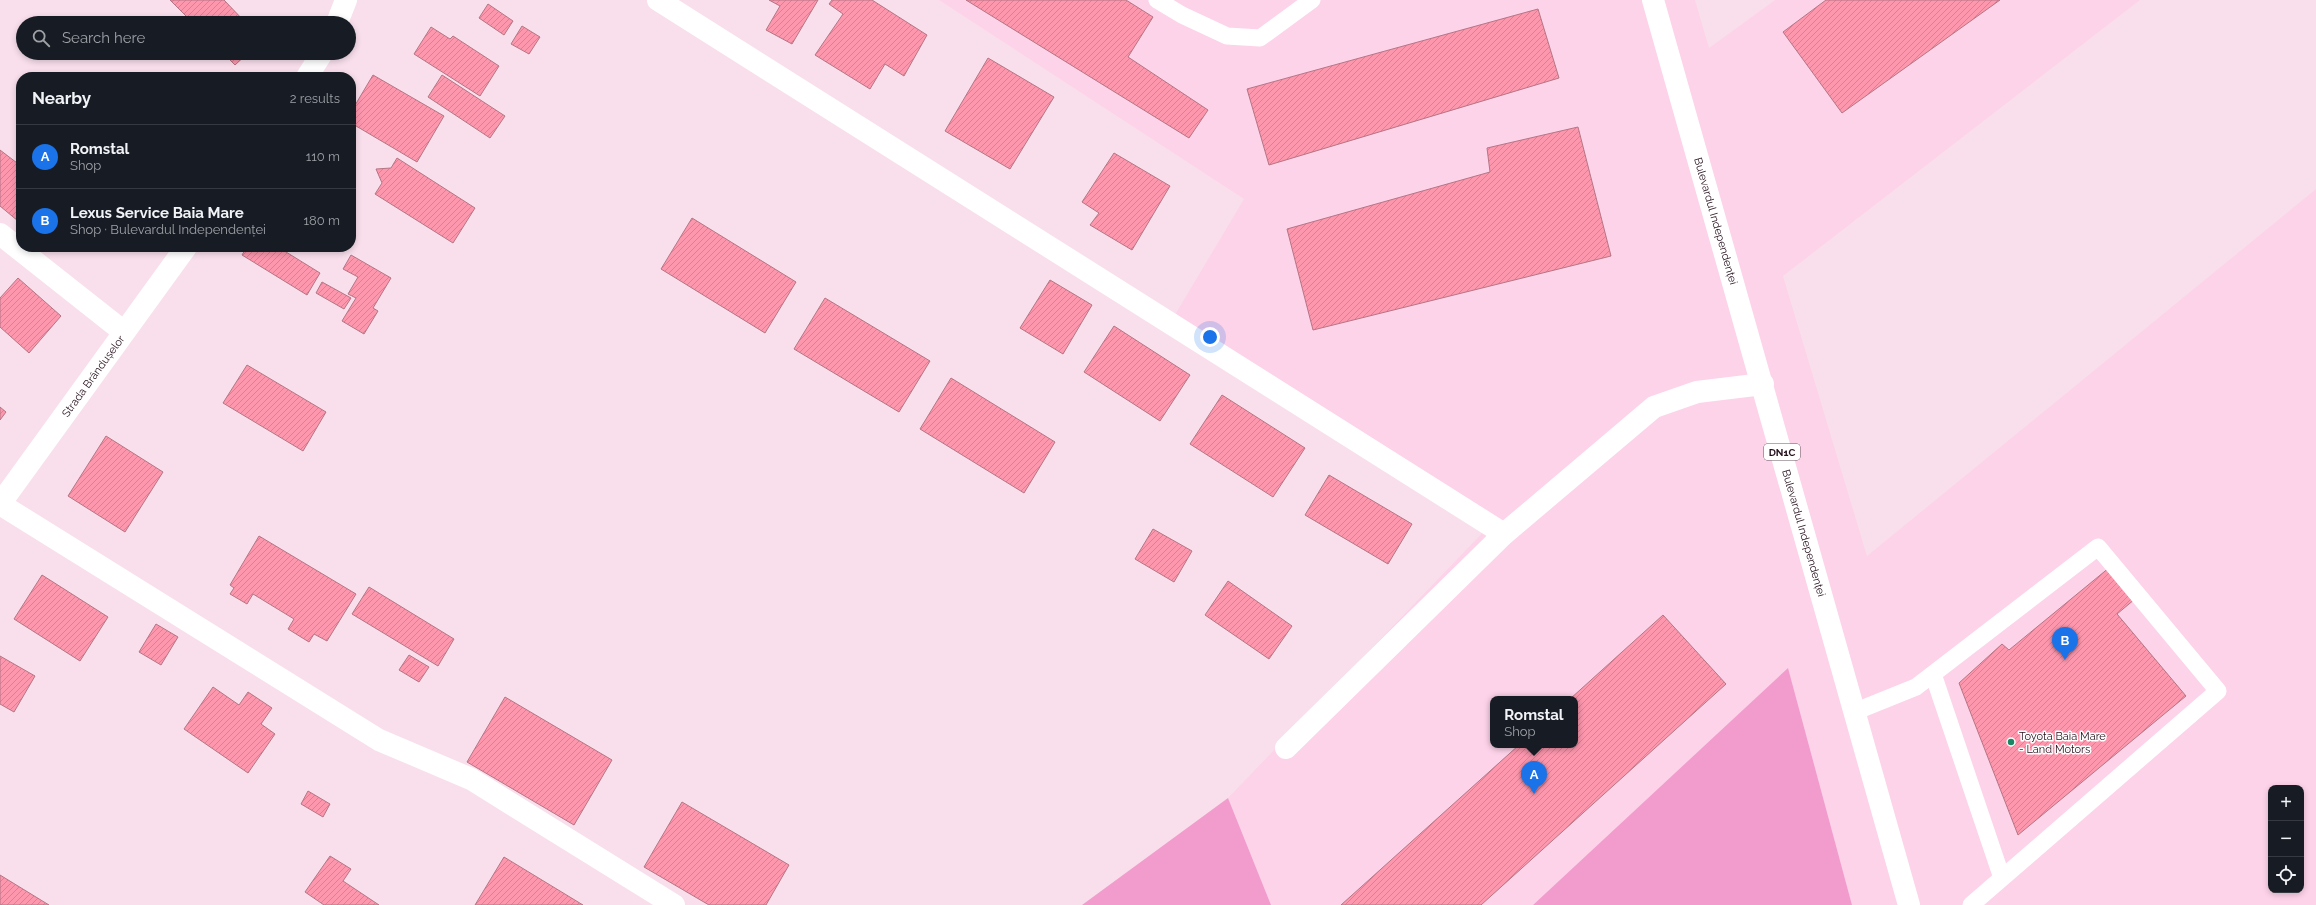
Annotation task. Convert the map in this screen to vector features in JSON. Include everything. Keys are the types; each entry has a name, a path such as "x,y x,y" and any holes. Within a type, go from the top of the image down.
{"main road":[{"path":"340,16 346,0"},
{"path":"658,0 1504,534"},
{"name":"Bulevardul Independenței","path":"1653,0 1763,384 1909,905"},
{"path":"310,72 318,60"},
{"path":"0,234 16,247"},
{"path":"23,252 124,332"},
{"name":"Strada Brândușelor","path":"0,504 182,252"},
{"path":"1286,748 1504,534 1654,407 1697,392 1763,384"},
{"path":"0,504 379,740 471,779 674,905"}],"lane":[{"path":"1157,0 1182,15 1227,36 1260,38 1312,0"},
{"path":"1854,712 1916,687 2098,547 2218,691 1971,905"},
{"path":"1933,674 2002,878"}],"shaded area":[{"path":"939,0 1695,0 1709,48 1775,0 2140,0 1783,276 1867,556 2316,189 2316,905 1852,905 1788,669 1533,905 1271,905 1228,798 1488,527 1173,318 1244,199"},
{"path":"1788,668 1852,905 1533,905"},
{"path":"1228,798 1271,905 1082,905"}],"building":[{"path":"170,0 224,0 239,16 186,16"},
{"path":"769,0 818,0 792,44 766,30 780,6"},
{"path":"832,0 872,0 927,35 904,76 885,64 870,89 815,55 843,14 829,4"},
{"path":"966,0 1126,0 1153,17 1128,57 1208,110 1189,138"},
{"path":"1826,0 2000,0 1842,113 1783,32"},
{"path":"488,4 513,21 504,35 479,18"},
{"path":"1538,9 1559,78 1269,165 1247,89"},
{"path":"522,26 540,37 529,54 511,44"},
{"path":"431,27 450,39 453,36 499,66 480,96 414,54"},
{"path":"988,58 1054,97 1010,169 945,131"},
{"path":"230,60 240,60 235,65"},
{"path":"373,75 444,116 417,162 356,126 356,104"},
{"path":"442,75 505,116 490,138 428,97"},
{"path":"1578,127 1611,256 1313,330 1287,229 1490,172 1487,148"},
{"path":"0,150 16,162 16,219 0,206"},
{"path":"1114,153 1170,186 1132,250 1090,225 1099,213 1082,202"},
{"path":"397,158 475,208 453,243 375,194 382,183 376,169 391,168"},
{"path":"692,218 796,282 765,333 661,269"},
{"path":"244,252 286,252 320,273 307,295 242,255"},
{"path":"351,255 391,278 373,308 378,311 364,334 342,321 356,298 348,294 358,277 343,269"},
{"path":"18,278 61,316 29,353 0,327 0,298"},
{"path":"1050,280 1092,305 1063,354 1020,328"},
{"path":"322,282 351,298 344,309 316,293"},
{"path":"825,298 930,361 899,412 794,349"},
{"path":"1114,326 1190,375 1160,421 1084,372"},
{"path":"247,365 326,412 303,451 223,403"},
{"path":"951,378 1055,442 1024,493 920,429"},
{"path":"1222,395 1305,448 1273,497 1190,444"},
{"path":"0,407 6,412 0,420"},
{"path":"106,436 163,472 125,532 68,496"},
{"path":"1329,475 1412,524 1388,564 1305,515"},
{"path":"1153,529 1192,551 1174,582 1135,559"},
{"path":"259,536 356,594 327,641 314,634 309,642 288,629 294,619 253,594 247,604 230,594 234,588 230,585"},
{"path":"2110,567 2135,599 2117,614 2186,696 2018,835 1959,683 2002,644 2009,650"},
{"path":"42,575 108,617 80,661 14,619"},
{"path":"1228,581 1292,626 1269,659 1205,615"},
{"path":"369,587 454,639 438,666 352,614"},
{"path":"1663,615 1726,684 1481,905 1341,905 1516,748 1578,748 1578,696 1573,696"},
{"path":"156,624 178,637 161,665 139,652"},
{"path":"409,655 429,667 419,682 399,670"},
{"path":"0,656 35,676 14,712 0,704"},
{"path":"213,687 239,705 248,692 272,708 261,724 275,734 248,773 184,729"},
{"path":"505,697 612,760 574,825 467,762"},
{"path":"308,791 330,804 323,817 301,804"},
{"path":"682,802 789,865 766,905 709,905 644,867"},
{"path":"330,856 351,869 343,881 379,905 324,905 305,892"},
{"path":"504,857 583,905 475,905"},
{"path":"0,875 49,905 0,905"}],"place":[{"name":"Lexus Service Baia Mare","path":"2065,660"},
{"name":"Toyota Baia Mare - Land Motors","path":"2011,742"},
{"name":"Romstal","path":"1534,794"}]}
